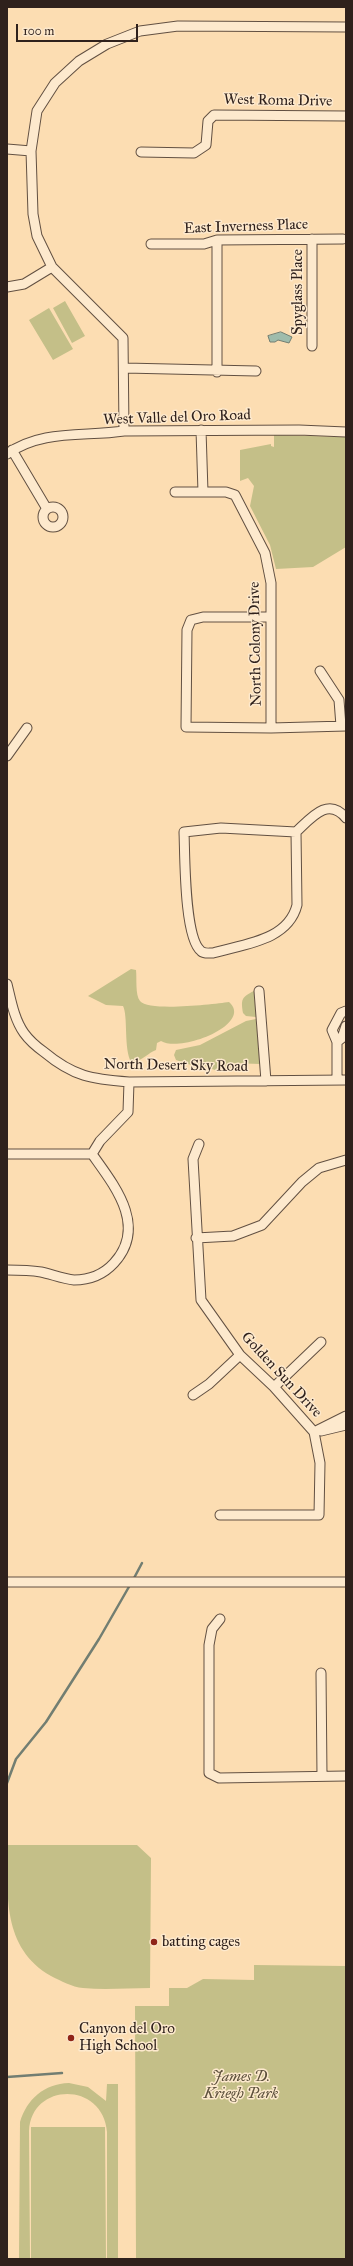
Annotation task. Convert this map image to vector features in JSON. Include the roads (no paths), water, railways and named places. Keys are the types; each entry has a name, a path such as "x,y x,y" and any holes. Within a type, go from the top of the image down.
{"street":[{"path":"124,431 125,368 123,338 52,268 37,236 33,214 31,151 37,111 55,83 79,61 106,44 140,32 178,26 346,27"},
{"name":"West Roma Drive","path":"141,152 194,153 199,151 206,145 208,121 214,115 346,116"},
{"path":"7,149 31,151"},
{"name":"East Inverness Place","path":"151,244 204,244 217,240 312,238 343,239"},
{"name":"Spyglass Place","path":"312,238 312,346"},
{"path":"217,240 217,372"},
{"path":"7,288 24,284 52,268"},
{"path":"125,368 217,372 256,371"},
{"path":"201,430 203,492"},
{"name":"West Valle del Oro Road","path":"47,509 10,452 44,437 103,434 124,431 201,430 346,432"},
{"name":"North Colony Drive","path":"175,492 235,493 240,501 244,514 265,553 271,583 271,728"},
{"path":"270,616 190,619 187,630 186,727 271,728 343,726 339,700 320,672"},
{"path":"7,756 27,728"},
{"path":"296,832 297,906 294,916 289,924 274,935 232,948 212,953 200,951 188,917 184,832 222,828 296,832 316,814 331,808 339,809 346,818"},
{"name":"North Desert Sky Road","path":"7,984 14,1012 24,1034 56,1062 75,1074 98,1079 129,1082 341,1080"},
{"path":"259,991 266,1081"},
{"path":"341,1080 336,1042 332,1030 341,1013 346,1011"},
{"path":"336,1042 342,1038 346,1026"},
{"path":"92,1154 100,1141 128,1112 129,1082"},
{"name":"Golden Sun Drive","path":"199,1144 193,1159 196,1238 201,1300 240,1356 274,1387 314,1432 320,1463 319,1515 220,1515"},
{"path":"7,1154 92,1154"},
{"path":"7,1270 40,1272 72,1280 93,1278 107,1271 121,1255 129,1236 125,1206 111,1179 92,1154"},
{"path":"196,1238 233,1236 262,1225 302,1182 319,1168 346,1160"},
{"path":"274,1387 321,1342"},
{"path":"193,1395 209,1384 240,1356"},
{"path":"314,1432 346,1416"},
{"path":"314,1432 346,1425"},
{"path":"7,1582 346,1582"},
{"path":"220,1619 212,1629 209,1645 208,1770 211,1775 219,1778 346,1776"},
{"path":"322,1673 322,1776"}],"waterway":[{"path":"133,1580 142,1563"},
{"path":"7,1783 16,1759 46,1722 99,1639 130,1585"},
{"path":"7,2077 62,2073"}],"place":[{"name":"batting cages","path":"154,1942"},
{"name":"Canyon del Oro High School","path":"71,2038"}],"park label":[{"name":"James D. Kriegh Park","path":"241,2086"}]}
